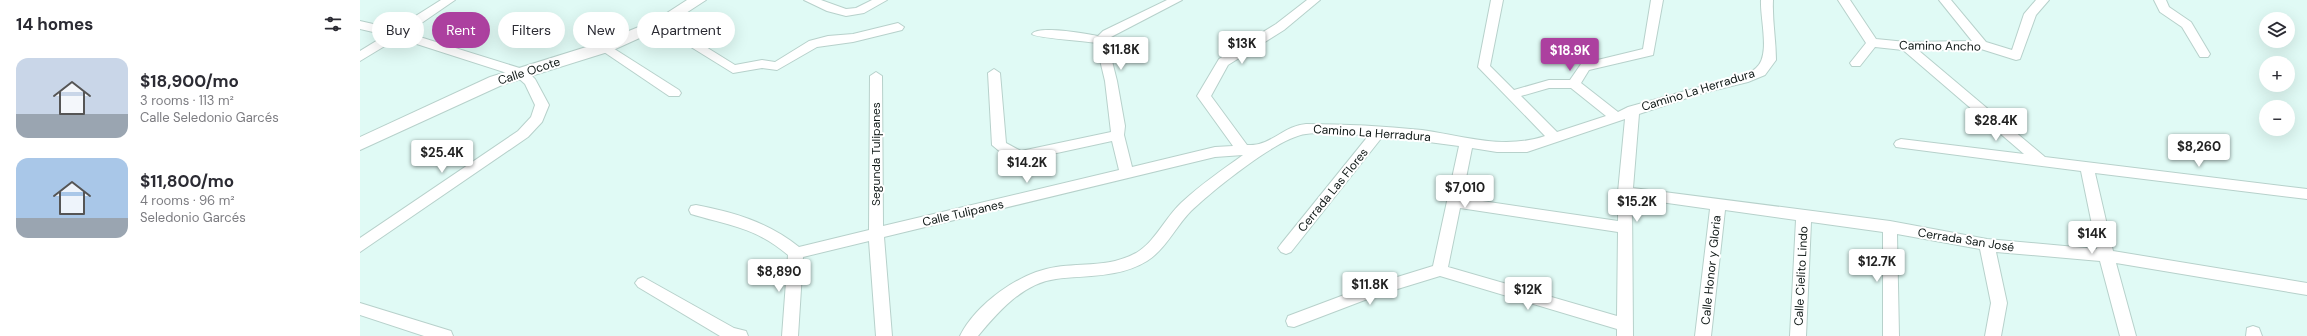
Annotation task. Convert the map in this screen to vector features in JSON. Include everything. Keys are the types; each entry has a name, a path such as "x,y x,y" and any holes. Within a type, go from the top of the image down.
{"street":[{"path":"424,15 449,0"},
{"name":"Calle Ocote","path":"679,12 698,0"},
{"path":"810,0 850,14 859,12 881,0"},
{"path":"1101,40 1107,34 1158,2 1176,0"},
{"path":"1243,150 1204,96 1223,62 1280,27 1314,0"},
{"path":"1496,0 1484,67 1555,138"},
{"path":"1574,84 1585,66 1649,52 1657,0"},
{"name":"Camino La Herradura","path":"968,336 995,304 1027,282 1055,272 1085,272 1119,267 1143,256 1164,235 1186,208 1220,178 1262,149 1285,136 1304,129 1380,131 1422,135 1497,147 1527,147 1614,116 1695,90 1743,79 1760,72 1770,60 1770,40 1766,15 1767,0"},
{"path":"1844,0 1872,43 1856,63"},
{"path":"1944,0 1982,45"},
{"name":"Camino Ancho","path":"1872,43 1906,46 1982,45 2016,56 2030,14 2043,0"},
{"path":"2160,0 2164,9 2187,26 2204,54"},
{"path":"360,25 372,28"},
{"path":"700,48 733,69 762,64 777,66 813,44 828,40 853,38 898,27"},
{"path":"1038,34 1072,35 1101,40"},
{"path":"1101,40 1111,81 1118,126 1117,135 1127,173"},
{"path":"360,246 523,134 537,119 542,105 530,82 521,73 424,42"},
{"path":"1906,46 2040,160"},
{"path":"360,57 373,48"},
{"name":"Calle Ocote","path":"364,139 471,92 521,73 602,48"},
{"path":"606,48 674,93"},
{"path":"994,73 999,144 1009,152 1020,156 1117,135"},
{"name":"Segunda Tulipanes","path":"876,76 876,233 884,336"},
{"path":"1511,95 1549,84 1574,84 1614,116"},
{"path":"1294,321 1374,290 1440,270 1625,331 1625,192 1633,110"},
{"name":"Cerrada Las Flores","path":"1286,248 1380,131"},
{"path":"1440,270 1466,143"},
{"path":"1901,144 2307,194"},
{"name":"Calle Tulipanes","path":"796,253 1215,152 1262,149"},
{"path":"2087,167 2106,256 2128,336"},
{"name":"Cerrada San José","path":"1625,192 1890,227 1986,245 2106,256 2307,289"},
{"path":"1453,202 1624,227"},
{"name":"Calle Honor y Gloria","path":"1703,336 1718,204"},
{"path":"696,210 743,220 759,227 785,243 796,253 790,336"},
{"name":"Calle Cielito Lindo","path":"1798,336 1804,216"},
{"path":"1890,227 1891,336"},
{"path":"1986,245 1999,303 1993,336"},
{"path":"643,283 730,334 740,336"},
{"path":"360,309 444,336"}]}
